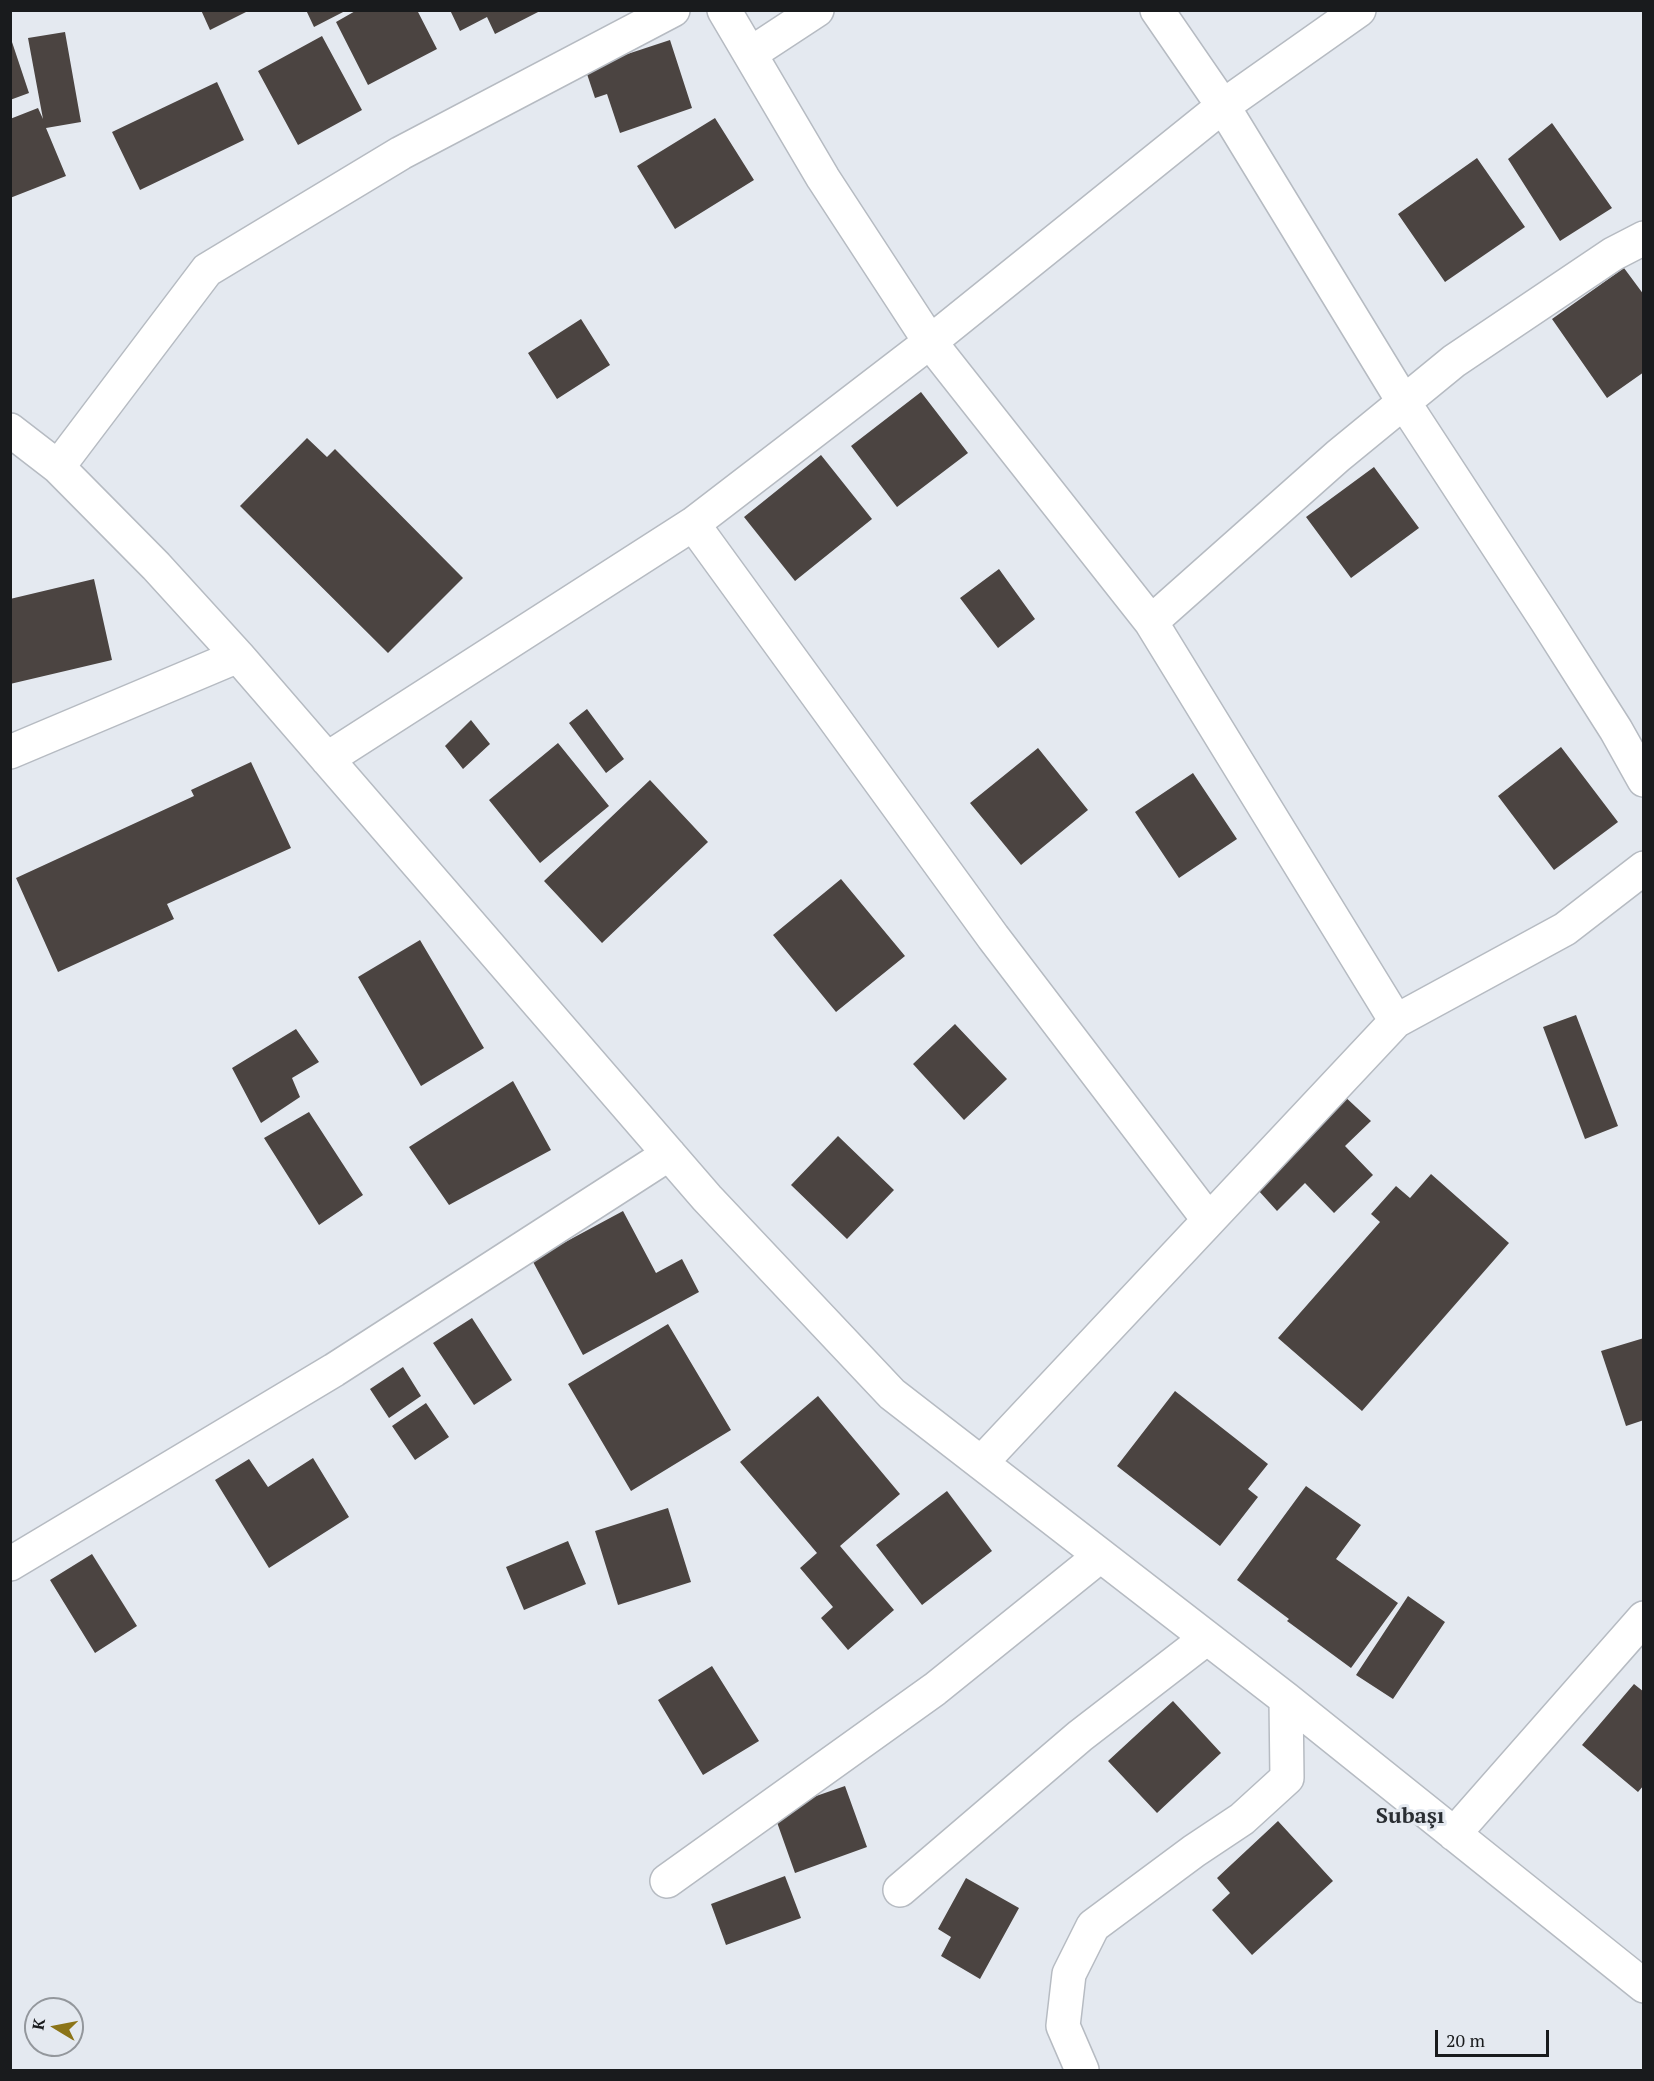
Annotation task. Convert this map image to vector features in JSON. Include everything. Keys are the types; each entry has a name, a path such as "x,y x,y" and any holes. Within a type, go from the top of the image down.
{"street":[{"path":"58,467 207,270 401,153 673,10"},
{"path":"724,10 823,178 930,342 1151,622 1396,1021"},
{"path":"750,54 817,10"},
{"path":"1157,10 1223,106 1402,401 1546,620 1616,730 1644,780"},
{"path":"327,759 693,524 930,342 1223,106 1359,10"},
{"path":"1151,622 1338,456 1402,401 1454,361 1613,254 1640,247"},
{"path":"10,430 58,467 156,566 238,656 707,1198 892,1394 1286,1699 1454,1834 1637,1970"},
{"path":"693,524 993,937 1208,1219"},
{"path":"10,752 238,656"},
{"path":"981,1463 1396,1021 1564,929 1644,868"},
{"path":"10,1564 334,1370 669,1154"},
{"path":"667,1881 934,1689 1100,1556"},
{"path":"1454,1834 1644,1618"},
{"path":"900,1890 1080,1736 1207,1638"},
{"path":"1082,2070 1063,2026 1069,1974 1093,1926 1194,1851 1242,1819 1287,1778 1286,1699"}],"building":[{"path":"201,10 250,10 210,30"},
{"path":"306,10 347,10 314,27"},
{"path":"357,10 417,10 437,49 368,85 336,22"},
{"path":"450,10 542,10 495,34 487,17 460,31"},
{"path":"65,32 81,122 46,128 66,176 10,198 10,119 38,108 43,119 28,38"},
{"path":"10,36 29,93 10,100"},
{"path":"322,36 362,110 298,145 258,71"},
{"path":"670,40 692,108 620,133 607,94 595,98 585,68"},
{"path":"217,82 244,140 140,190 112,132"},
{"path":"715,118 754,180 675,229 637,166"},
{"path":"1552,123 1612,208 1560,241 1508,159"},
{"path":"1477,158 1525,227 1445,282 1398,214"},
{"path":"1624,268 1644,295 1644,372 1607,398 1552,319"},
{"path":"581,319 610,365 557,399 528,353"},
{"path":"921,392 968,453 897,507 851,446"},
{"path":"307,438 327,457 335,449 463,578 388,653 240,506"},
{"path":"821,455 872,519 795,581 744,517"},
{"path":"1374,467 1419,528 1351,578 1306,517"},
{"path":"999,569 1035,619 998,648 960,598"},
{"path":"94,579 112,660 10,684 10,599"},
{"path":"587,709 624,759 606,773 569,723"},
{"path":"471,720 490,744 463,769 445,746"},
{"path":"558,743 609,806 540,863 489,800"},
{"path":"1561,747 1618,822 1554,870 1498,796"},
{"path":"1038,748 1088,810 1021,865 970,803"},
{"path":"251,762 291,848 167,904 174,919 58,972 16,878 194,796 191,790"},
{"path":"1193,773 1237,839 1179,878 1135,812"},
{"path":"650,780 708,842 602,943 544,881"},
{"path":"841,879 905,956 836,1012 773,935"},
{"path":"420,940 484,1048 421,1086 358,977"},
{"path":"1576,1015 1618,1126 1585,1139 1543,1027"},
{"path":"955,1024 1007,1079 964,1120 913,1064"},
{"path":"296,1029 319,1062 292,1078 300,1097 261,1123 232,1068"},
{"path":"513,1081 551,1150 449,1205 409,1147"},
{"path":"1341,1093 1371,1121 1345,1146 1373,1175 1334,1213 1305,1183 1277,1211 1258,1190"},
{"path":"309,1112 363,1195 319,1225 264,1138"},
{"path":"838,1136 894,1190 847,1239 791,1185"},
{"path":"1431,1174 1509,1243 1362,1411 1278,1338 1380,1222 1371,1214 1396,1186 1410,1198"},
{"path":"623,1211 656,1273 682,1259 699,1292 583,1355 532,1260"},
{"path":"472,1318 512,1380 474,1405 433,1343"},
{"path":"668,1324 731,1430 631,1491 568,1384"},
{"path":"1644,1338 1644,1420 1626,1426 1601,1351"},
{"path":"403,1367 421,1396 389,1418 370,1389"},
{"path":"1175,1391 1268,1464 1248,1489 1258,1497 1220,1546 1117,1466"},
{"path":"818,1396 900,1494 840,1546 894,1610 848,1650 821,1618 833,1607 800,1568 817,1553 740,1462"},
{"path":"426,1403 449,1437 415,1460 392,1426"},
{"path":"313,1458 349,1517 269,1568 215,1480 249,1459 268,1487"},
{"path":"1306,1486 1361,1525 1336,1559 1398,1603 1351,1668 1287,1621 1289,1619 1237,1580"},
{"path":"947,1491 992,1551 922,1605 876,1545"},
{"path":"668,1508 691,1582 618,1605 595,1531"},
{"path":"568,1541 586,1584 524,1610 506,1567"},
{"path":"92,1554 137,1626 95,1653 50,1580"},
{"path":"1408,1596 1445,1622 1393,1699 1356,1675"},
{"path":"712,1666 759,1741 703,1775 658,1700"},
{"path":"1634,1684 1644,1692 1644,1785 1638,1792 1582,1745"},
{"path":"1173,1701 1221,1753 1157,1813 1108,1761"},
{"path":"845,1786 867,1847 795,1873 773,1811"},
{"path":"1278,1821 1333,1881 1252,1955 1212,1910 1230,1893 1217,1878"},
{"path":"785,1876 801,1918 726,1945 711,1904"},
{"path":"966,1878 1019,1908 980,1979 941,1956 951,1937 938,1929"}],"district":[{"name":"Subaşı","path":"1410,1817"}]}
